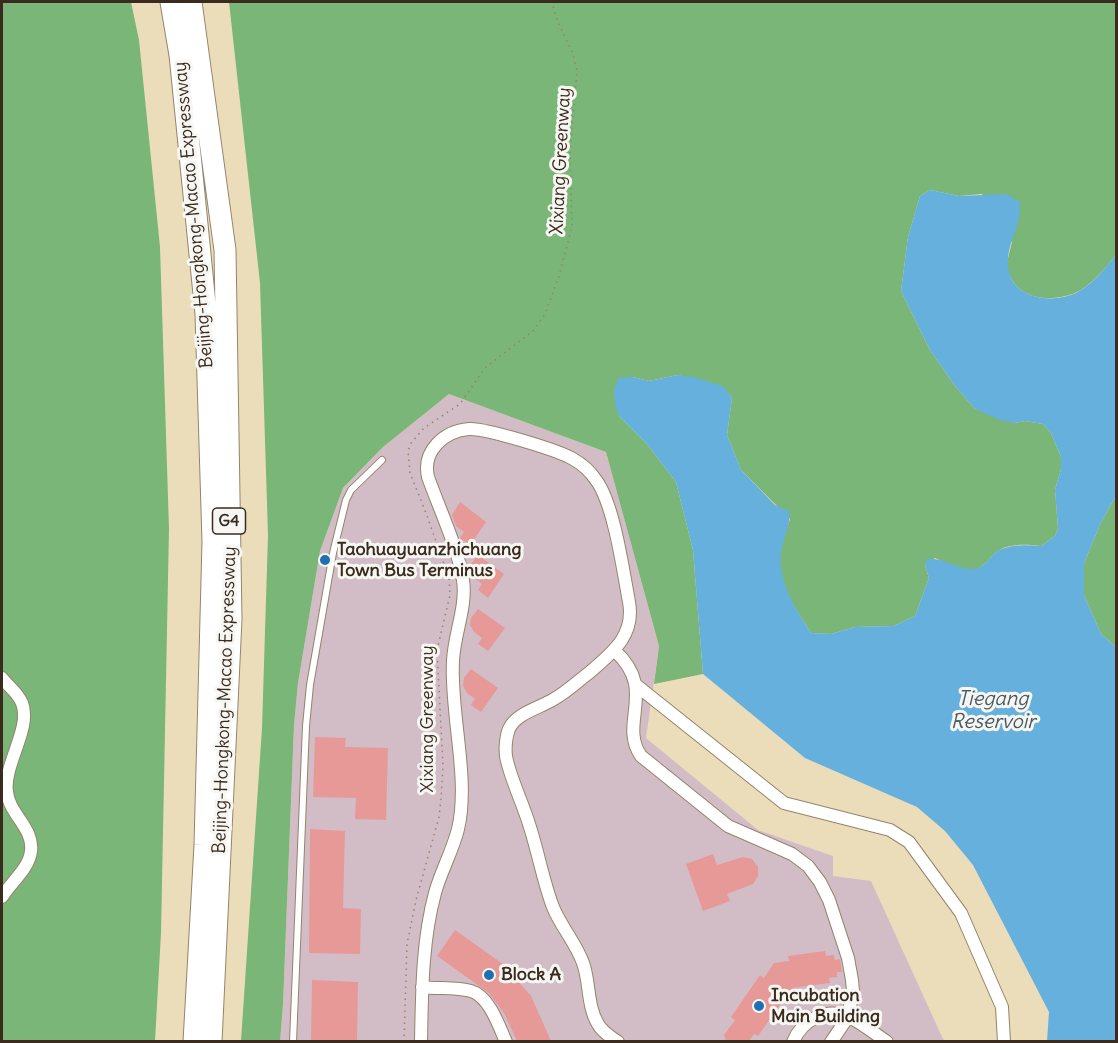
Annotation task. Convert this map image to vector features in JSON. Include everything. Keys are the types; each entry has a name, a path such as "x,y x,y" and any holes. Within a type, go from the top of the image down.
{"highway":[{"name":"Beijing-Hongkong-Macao Expressway","path":"171,2 180,55 206,314 213,542 205,845 194,1041"},
{"name":"Beijing-Hongkong-Macao Expressway","path":"191,2 225,262 231,619 211,1041"}],"street":[{"path":"421,1041 422,987 427,936 435,894 458,830 460,815 461,789 453,661 463,603 463,584 459,564 428,477 427,466 431,451 443,438 462,430 483,430 565,455 582,465 596,479 609,505 630,610 627,632 615,651 554,699 517,719 510,727 507,737 506,756 529,823 552,905 584,964 593,1012 598,1024 618,1041"},
{"path":"615,651 627,664 636,685 633,739 641,756 728,826 792,854 808,866 820,882 829,900 851,969 853,991 848,1017 831,1041"},
{"path":"2,678 19,697 24,709 6,788 9,801 27,830 31,847 27,863 2,897"},
{"path":"636,685 775,798 784,803 890,831 909,842 961,913 1002,1007 1004,1041"},
{"path":"422,987 472,991 480,996 494,1014 506,1041"},
{"path":"794,1041 803,1026 817,1017 832,1013 848,1017 887,1041"}],"lane":[{"path":"293,1041 306,726 310,685 333,553 346,500 351,490 382,460"}],"path":[{"name":"Xixiang Greenway","path":"404,1041 407,944 441,799 443,766 437,650 450,595 443,560 410,473 408,451 411,443 424,428 460,404 495,358 534,330 545,314 559,276 572,227 570,152 577,71 573,54 557,20 552,2"}],"shaded area":[{"path":"449,394 606,452 659,646 646,738 758,830 833,856 833,876 871,881 943,1039 946,1041 280,1042 294,725 298,683 320,551 343,488 383,447"}],"green space":[{"path":"2,2 131,2 139,40 160,247 169,529 161,933 155,1041 2,1042"},
{"path":"229,2 1116,2 1116,255 1102,271 1081,290 1065,296 1045,298 1026,293 1018,288 1008,270 1012,242 982,194 959,196 930,190 920,196 908,237 901,291 930,350 955,386 975,409 1015,423 1025,421 1043,424 1051,433 1061,457 1061,469 1055,490 1058,528 1055,536 1041,546 1005,547 995,553 980,568 972,570 935,558 925,565 929,578 915,616 894,626 855,627 831,634 811,633 787,592 779,565 781,548 790,519 741,470 727,435 732,398 722,386 678,375 649,381 633,377 619,416 647,444 676,482 693,550 703,674 654,684 659,646 606,452 449,394 383,447 343,488 320,551 298,683 294,725 280,1042 241,1041 262,728 268,535 260,283"},
{"path":"1116,496 1116,647 1101,634 1084,595 1084,563 1102,520"}],"water":[{"name":"Tiegang Reservoir","path":"930,190 959,196 1006,194 1019,201 1019,217 1008,255 1008,263 1010,275 1015,284 1032,296 1054,298 1076,293 1093,281 1116,255 1116,496 1102,520 1084,563 1084,595 1101,634 1116,647 1116,1041 1047,1041 1049,1012 973,865 945,831 917,807 805,758 703,674 693,550 676,482 647,444 619,416 615,404 614,389 619,378 633,377 649,381 678,375 723,386 732,398 727,435 741,470 775,505 789,511 782,547 781,570 788,592 811,633 831,634 855,627 894,626 915,616 929,578 925,565 927,559 973,569 981,567 996,552 1004,548 1020,545 1041,546 1055,536 1058,528 1055,490 1061,469 1061,457 1051,433 1043,424 1000,420 975,409 955,386 930,350 901,291 908,237 920,196"}],"building":[{"path":"460,502 486,522 470,545 460,538 464,532 456,526 452,515"},
{"path":"478,555 504,574 488,598 478,590 482,584 470,572 471,564"},
{"path":"478,609 505,628 488,651 478,644 482,638 474,632 470,625 471,618"},
{"path":"471,669 498,688 481,712 471,705 475,699 467,693 463,686 464,678"},
{"path":"315,737 346,738 345,747 388,748 386,820 355,819 356,798 313,797"},
{"path":"310,829 345,831 343,908 361,909 360,954 309,953"},
{"path":"713,854 717,865 743,857 752,859 758,867 758,876 753,884 727,894 730,901 703,911 686,864"},
{"name":"Block A","path":"455,930 503,964 531,996 551,1041 517,1041 504,1013 489,993 437,956"},
{"name":"Incubation Main Building","path":"825,951 826,956 834,955 835,960 840,959 842,972 837,972 837,977 829,978 830,983 792,988 758,1036 754,1034 749,1041 726,1041 724,1035 735,1020 731,1017 760,975 764,978 774,963 789,961 788,956"},
{"path":"312,980 358,982 357,1041 311,1041"}],"place":[{"name":"Taohuayuanzhichuang Town Bus Terminus","path":"325,560"},
{"name":"Block A","path":"489,975"},
{"name":"Incubation Main Building","path":"759,1006"}]}
